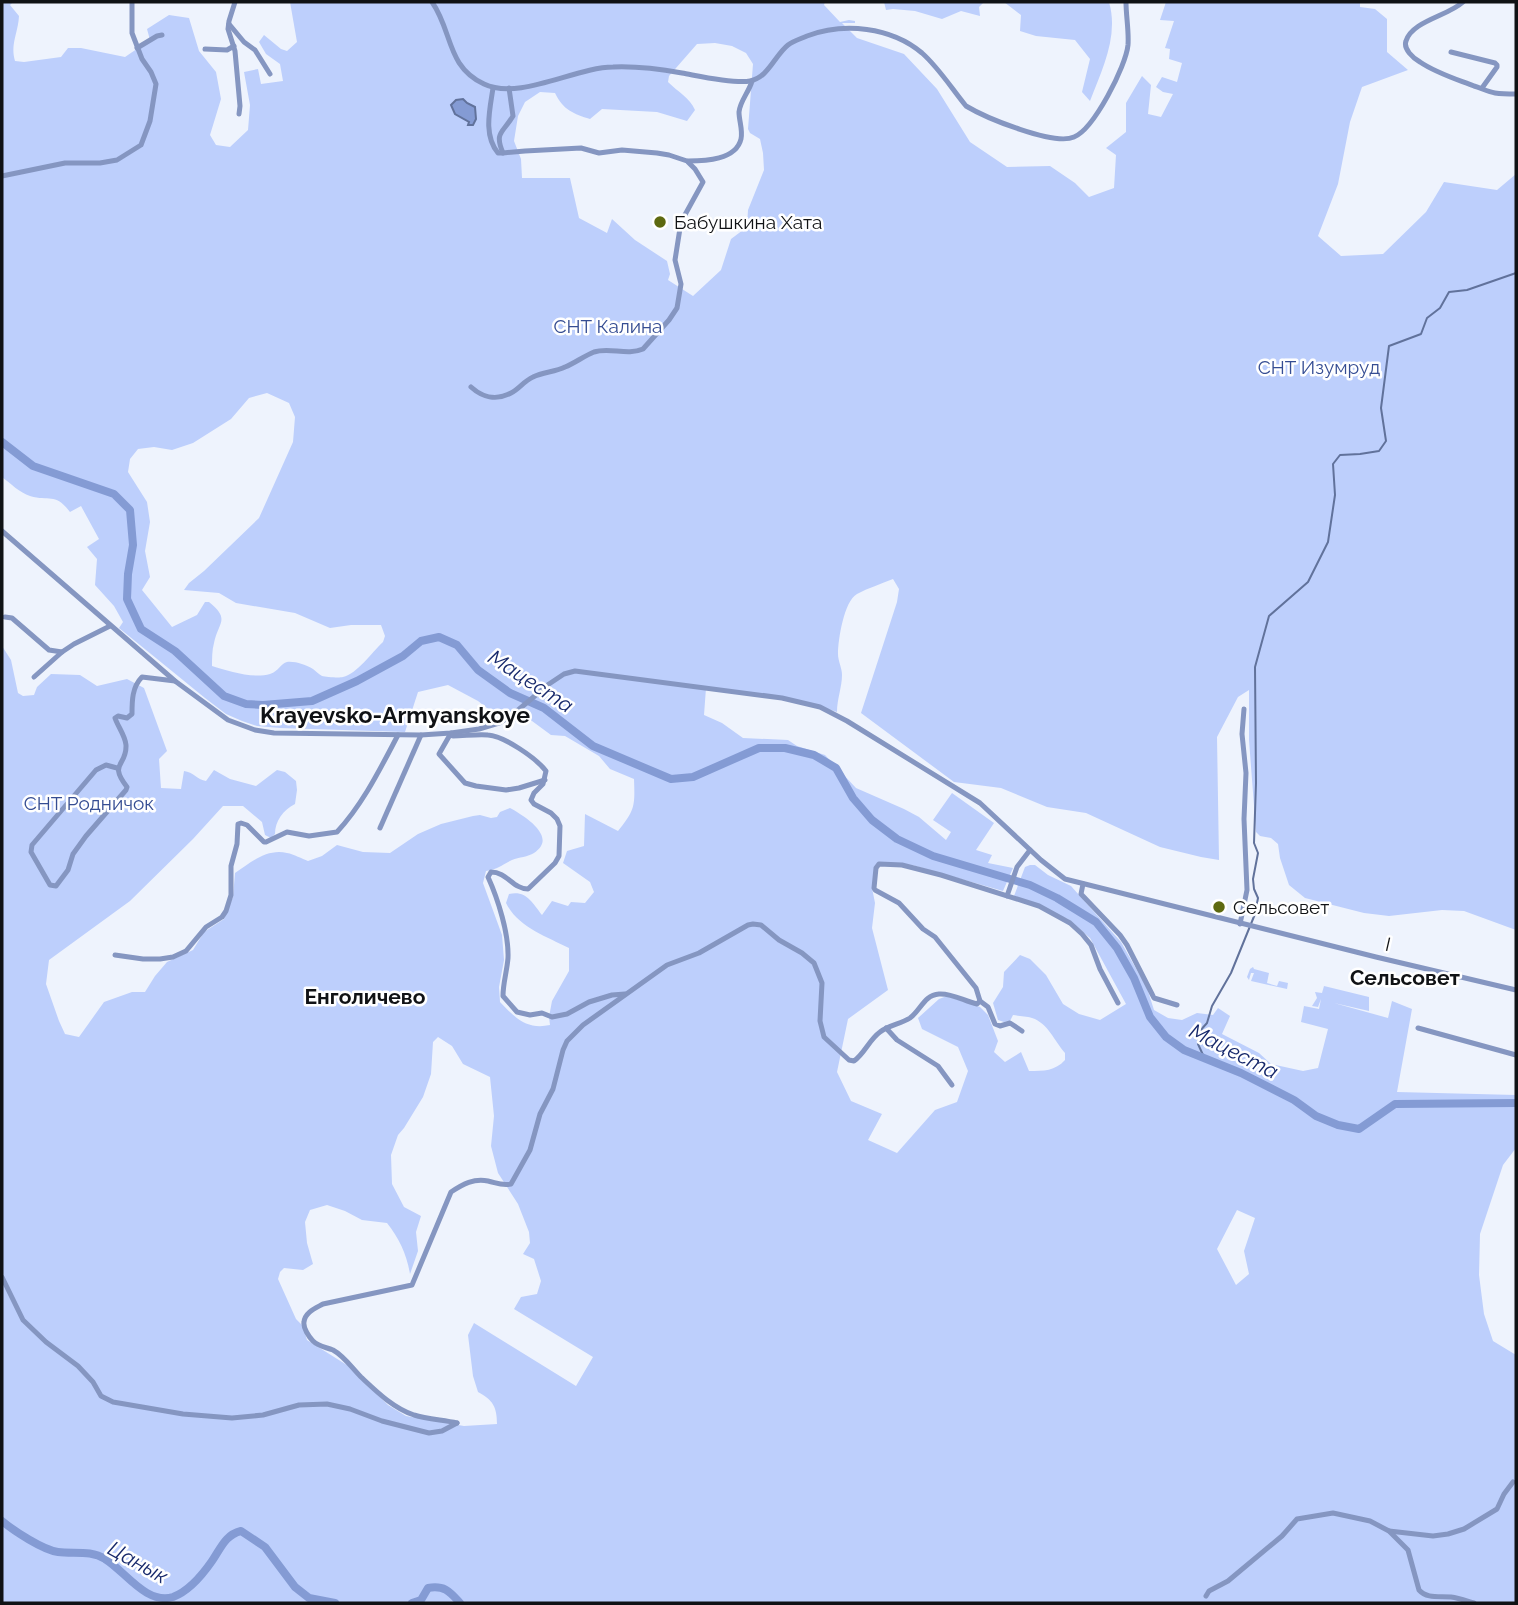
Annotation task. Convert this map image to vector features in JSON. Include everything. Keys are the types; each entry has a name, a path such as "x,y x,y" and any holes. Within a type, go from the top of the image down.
{"street":[{"path":"2,176 65,163 117,160 141,145 150,121 156,84 132,33 132,2"},
{"path":"235,2 228,29 233,46 239,114"},
{"path":"432,2 438,11 456,61 474,79 493,88 551,82 586,71 613,67 752,81 762,75 784,49 797,40 835,29 864,29 899,38 923,54 966,106 976,112 1024,131 1054,138 1072,138 1089,126 1125,62 1128,45 1126,2"},
{"path":"1463,2 1426,21 1407,38 1406,48 1419,62 1452,77 1492,93 1516,94"},
{"path":"229,23 244,42 255,50 270,74"},
{"path":"138,48 157,36 162,36"},
{"path":"205,49 226,53 233,46"},
{"path":"1451,52 1497,65 1482,88"},
{"path":"493,88 489,135 498,153 581,148 599,153 622,150 657,153 697,161 729,155 735,150 741,137 740,107 752,81"},
{"path":"503,153 499,133 513,116 509,88"},
{"path":"471,387 486,397 510,394 535,376 562,369 596,351 629,352 643,349 677,308 681,284 675,260 681,222 703,182 687,161"},
{"path":"695,169 697,161"},
{"path":"2,531 174,681 228,720 255,730 274,733 489,734 528,755 546,771 543,784 531,800 551,813 560,825 559,856 528,888 518,887 501,873 491,872 488,877 498,901 508,941 503,996 517,1012 530,1015 542,1013 552,1017 567,1014 589,1002 628,993"},
{"path":"5,617 12,618 49,650 62,652"},
{"path":"34,677 62,652 110,626"},
{"name":"I","path":"451,735 499,723 564,674 581,671 782,698 820,707 979,803 1065,878 1376,957 1516,989"},
{"path":"117,768 106,765 96,770 32,845 31,852 50,885 56,886 86,836 127,789 117,768 126,747 116,718 127,718 132,714 131,701 139,678 174,681"},
{"path":"1242,924 1247,890 1244,819 1246,773 1242,734 1244,709"},
{"path":"115,955 160,960 186,951 206,927 222,918 226,911 231,895 231,866 237,844 238,824 247,825 264,842 287,832 309,836 337,832 350,818 378,774 397,735"},
{"path":"380,828 421,735"},
{"path":"451,735 439,754 465,783 506,790 545,779"},
{"path":"1007,897 1017,867 1030,850"},
{"path":"1022,1031 1010,1023 1000,1026 995,1024 988,1007 980,1001 976,988 935,937 923,929 899,904 875,890 876,868 879,863 902,865 942,875 1039,906 1070,923 1091,945 1118,1003"},
{"path":"1083,884 1081,894 1127,945 1154,998 1177,1005"},
{"path":"2,1277 23,1320 46,1342 78,1366 93,1382 101,1396 113,1402 232,1419 263,1415 299,1405 327,1404 429,1433 442,1431 457,1423 413,1415 394,1405 341,1356 314,1342 304,1321 307,1315 323,1304 411,1285 451,1192 462,1184 477,1180 511,1184 530,1150 540,1114 553,1089 567,1041 583,1026 667,965 699,953 753,924 761,925 814,963 822,983 820,1021 824,1037 846,1059 855,1061 886,1028 909,1018 927,998 938,993 976,1004 980,1001"},
{"path":"886,1028 897,1040 938,1066 952,1085"},
{"path":"1418,1028 1516,1055"},
{"path":"1389,1531 1433,1536 1464,1529 1497,1509 1513,1482"},
{"path":"1206,1597 1209,1591 1228,1581 1282,1536 1297,1519 1333,1513 1370,1521 1389,1531 1408,1550 1413,1575 1423,1595 1474,1603"}],"green space":[{"path":"2,2 13,2 10,5 19,16 14,55 15,61 24,62 61,57 68,48 125,57 150,40 147,29 169,15 189,18 199,51 216,72 221,99 210,135 216,145 230,147 248,130 250,105 244,72 258,69 261,84 283,81 280,64 266,54 259,42 264,35 287,51 297,42 290,2 825,2 824,5 840,22 855,21 842,23 857,38 904,54 937,89 970,142 1007,167 1050,166 1075,183 1089,197 1114,188 1116,155 1106,148 1126,132 1126,103 1142,76 1151,85 1148,114 1161,117 1173,94 1156,87 1162,77 1177,82 1182,63 1169,59 1170,49 1165,48 1174,21 1160,20 1166,2 1360,2 1360,7 1375,9 1387,19 1387,52 1408,70 1362,87 1350,122 1338,184 1318,236 1341,256 1383,254 1426,212 1444,182 1497,190 1516,174 1516,930 1464,911 1442,910 1389,916 1364,913 1305,898 1289,885 1278,844 1256,832 1249,740 1249,690 1238,697 1217,737 1219,860 1160,847 1086,813 1047,807 1001,788 954,782 861,713 897,602 899,589 893,579 857,594 849,604 838,648 842,675 837,712 803,701 706,688 704,715 722,723 743,738 788,740 797,746 825,755 856,788 919,817 946,840 951,832 933,820 952,793 994,823 976,850 992,855 988,863 1013,868 1003,891 912,865 880,862 872,888 875,903 872,928 888,990 848,1019 837,1072 851,1101 882,1114 868,1140 897,1153 935,1110 957,1102 968,1071 958,1047 922,1029 918,1018 939,999 947,996 980,1007 988,1015 998,1041 994,1052 1005,1062 1021,1052 1029,1071 1040,1071 1053,1068 1065,1060 1065,1053 1038,1020 1013,1015 1010,1021 998,1020 993,1003 1003,987 1004,972 1020,955 1030,959 1046,975 1063,1004 1079,1014 1100,1020 1126,1004 1090,938 1068,919 1014,896 1025,867 1030,865 1035,865 1071,886 1121,942 1147,988 1154,1010 1168,1018 1182,1020 1197,1013 1213,1015 1218,1008 1230,1016 1222,1034 1259,1053 1271,1064 1303,1071 1318,1068 1328,1029 1301,1022 1304,1006 1319,1009 1321,999 1318,1007 1312,1006 1317,998 1315,992 1322,993 1324,986 1369,997 1369,1011 1334,1003 1388,1018 1392,1001 1412,1009 1397,1092 1516,1095 1516,1148 1503,1165 1480,1234 1479,1275 1484,1314 1493,1341 1516,1355 1516,1603 2,1603 2,646 11,660 18,693 23,696 34,695 37,687 51,674 80,675 97,686 127,679 144,688 167,751 159,759 161,788 181,789 184,771 206,781 214,770 230,779 256,786 277,770 285,772 296,781 295,804 281,816 271,838 265,835 262,822 243,806 223,806 130,901 49,960 46,984 59,1021 65,1034 79,1037 104,1002 132,992 145,992 167,962 193,950 204,932 224,919 233,897 235,873 259,857 280,852 308,861 322,856 337,845 363,852 390,853 418,834 441,824 480,815 497,817 500,812 510,808 536,827 543,840 541,847 532,854 486,871 483,883 502,935 504,960 499,987 500,1002 528,1024 550,1025 552,1001 569,971 569,948 525,925 506,903 509,894 524,895 542,915 552,901 568,906 571,902 585,903 594,892 590,882 563,863 567,851 584,846 585,814 618,831 633,807 634,779 610,769 599,756 565,736 551,735 532,721 505,722 478,701 448,685 418,692 405,732 257,726 226,714 119,628 123,622 114,606 95,585 97,559 87,547 99,539 81,506 70,512 56,500 26,495 2,477","holes":["697,44 732,46 746,53 753,64 748,129 760,139 764,170 748,210 747,227 731,239 721,270 693,296 668,280 670,274 667,261 635,240 612,219 607,233 579,218 570,178 522,178 521,159 514,141 518,116 525,102 540,92 555,93 570,110 590,119 602,109 657,112 687,121 695,110 668,82 669,76","267,393 289,403 295,417 293,442 259,518 184,590 219,593 236,603 295,613 330,628 381,625 385,636 383,642 359,667 343,677 322,676 293,662 285,663 273,673 256,676 212,666 213,646 221,621 216,608 205,602 197,615 172,627 142,590 150,577 145,551 150,522 147,502 128,472 130,459 138,449 154,447 172,450 193,443 231,419 249,398","438,1037 452,1046 463,1064 490,1077 494,1116 491,1146 498,1173 518,1204 529,1232 530,1243 523,1254 534,1259 541,1281 537,1294 521,1297 514,1309 593,1357 576,1386 474,1323 468,1335 473,1376 478,1392 493,1405 497,1424 464,1426 406,1416 388,1405 350,1367 307,1340 303,1326 296,1319 278,1279 284,1268 303,1270 313,1264 305,1222 310,1210 327,1205 362,1220 387,1223 402,1247 410,1274 418,1251 416,1232 421,1216 404,1207 392,1184 391,1155 398,1135 423,1097 431,1074 433,1042","1237,1210 1255,1218 1244,1251 1249,1274 1236,1285 1217,1249"]},
{"path":"884,2 984,2 979,7 980,16 961,11 942,19 915,11 886,10"},
{"path":"1004,2 1109,2 1112,15 1111,40 1090,101 1082,92 1090,59 1075,40 1036,36 1020,31 1021,15"},
{"path":"1253,967 1269,973 1267,983 1277,986 1279,981 1288,983 1287,989 1251,981 1254,973 1251,973 1249,980 1247,977"}],"shaded area":[{"path":"463,99 475,107 476,119 473,125 468,125 469,122 455,114 451,105 456,100"}],"waterway":[{"path":"1218,1064 1203,1055 1198,1044 1199,1032 1207,1023 1212,1006 1231,973 1255,914 1258,898 1253,879 1258,853 1254,843 1255,667 1269,616 1308,582 1328,542 1335,495 1333,464 1340,455 1379,451 1386,441 1381,408 1389,346 1421,334 1427,318 1440,308 1449,292 1467,290 1516,273"},
{"name":"Мацеста","path":"2,442 33,466 114,494 130,510 133,545 127,599 141,629 175,651 224,696 246,704 263,705 312,701 403,656 421,641 439,637 457,645 478,670 510,693 544,708 593,746 671,779 693,777 759,748 785,748 814,755 836,768 853,798 872,820 897,839 933,856 1030,885 1096,922 1117,948 1134,978 1150,1017 1166,1037 1184,1050 1241,1073 1294,1100 1316,1116 1338,1125 1359,1129 1395,1104 1516,1103"},
{"name":"Цанык","path":"2,1521 29,1540 52,1551 100,1556 113,1564 136,1586 163,1598 173,1597 190,1586 227,1539 241,1531 265,1547 295,1587 309,1598 335,1603"},
{"name":"Цанык","path":"412,1603 421,1600 428,1588 434,1587 447,1590 460,1603"}],"place":[{"name":"Бабушкина Хата","path":"660,222"},
{"name":"Сельсовет","path":"1219,907"}],"district":[{"name":"Krayevsko-Armyanskoye","path":"395,714"},
{"name":"Сельсовет","path":"1405,977"},
{"name":"Енголичево","path":"365,996"}],"park label":[{"name":"СНТ Калина","path":"608,326"},
{"name":"СНТ Изумруд","path":"1319,367"},
{"name":"СНТ Родничок","path":"89,803"}]}
